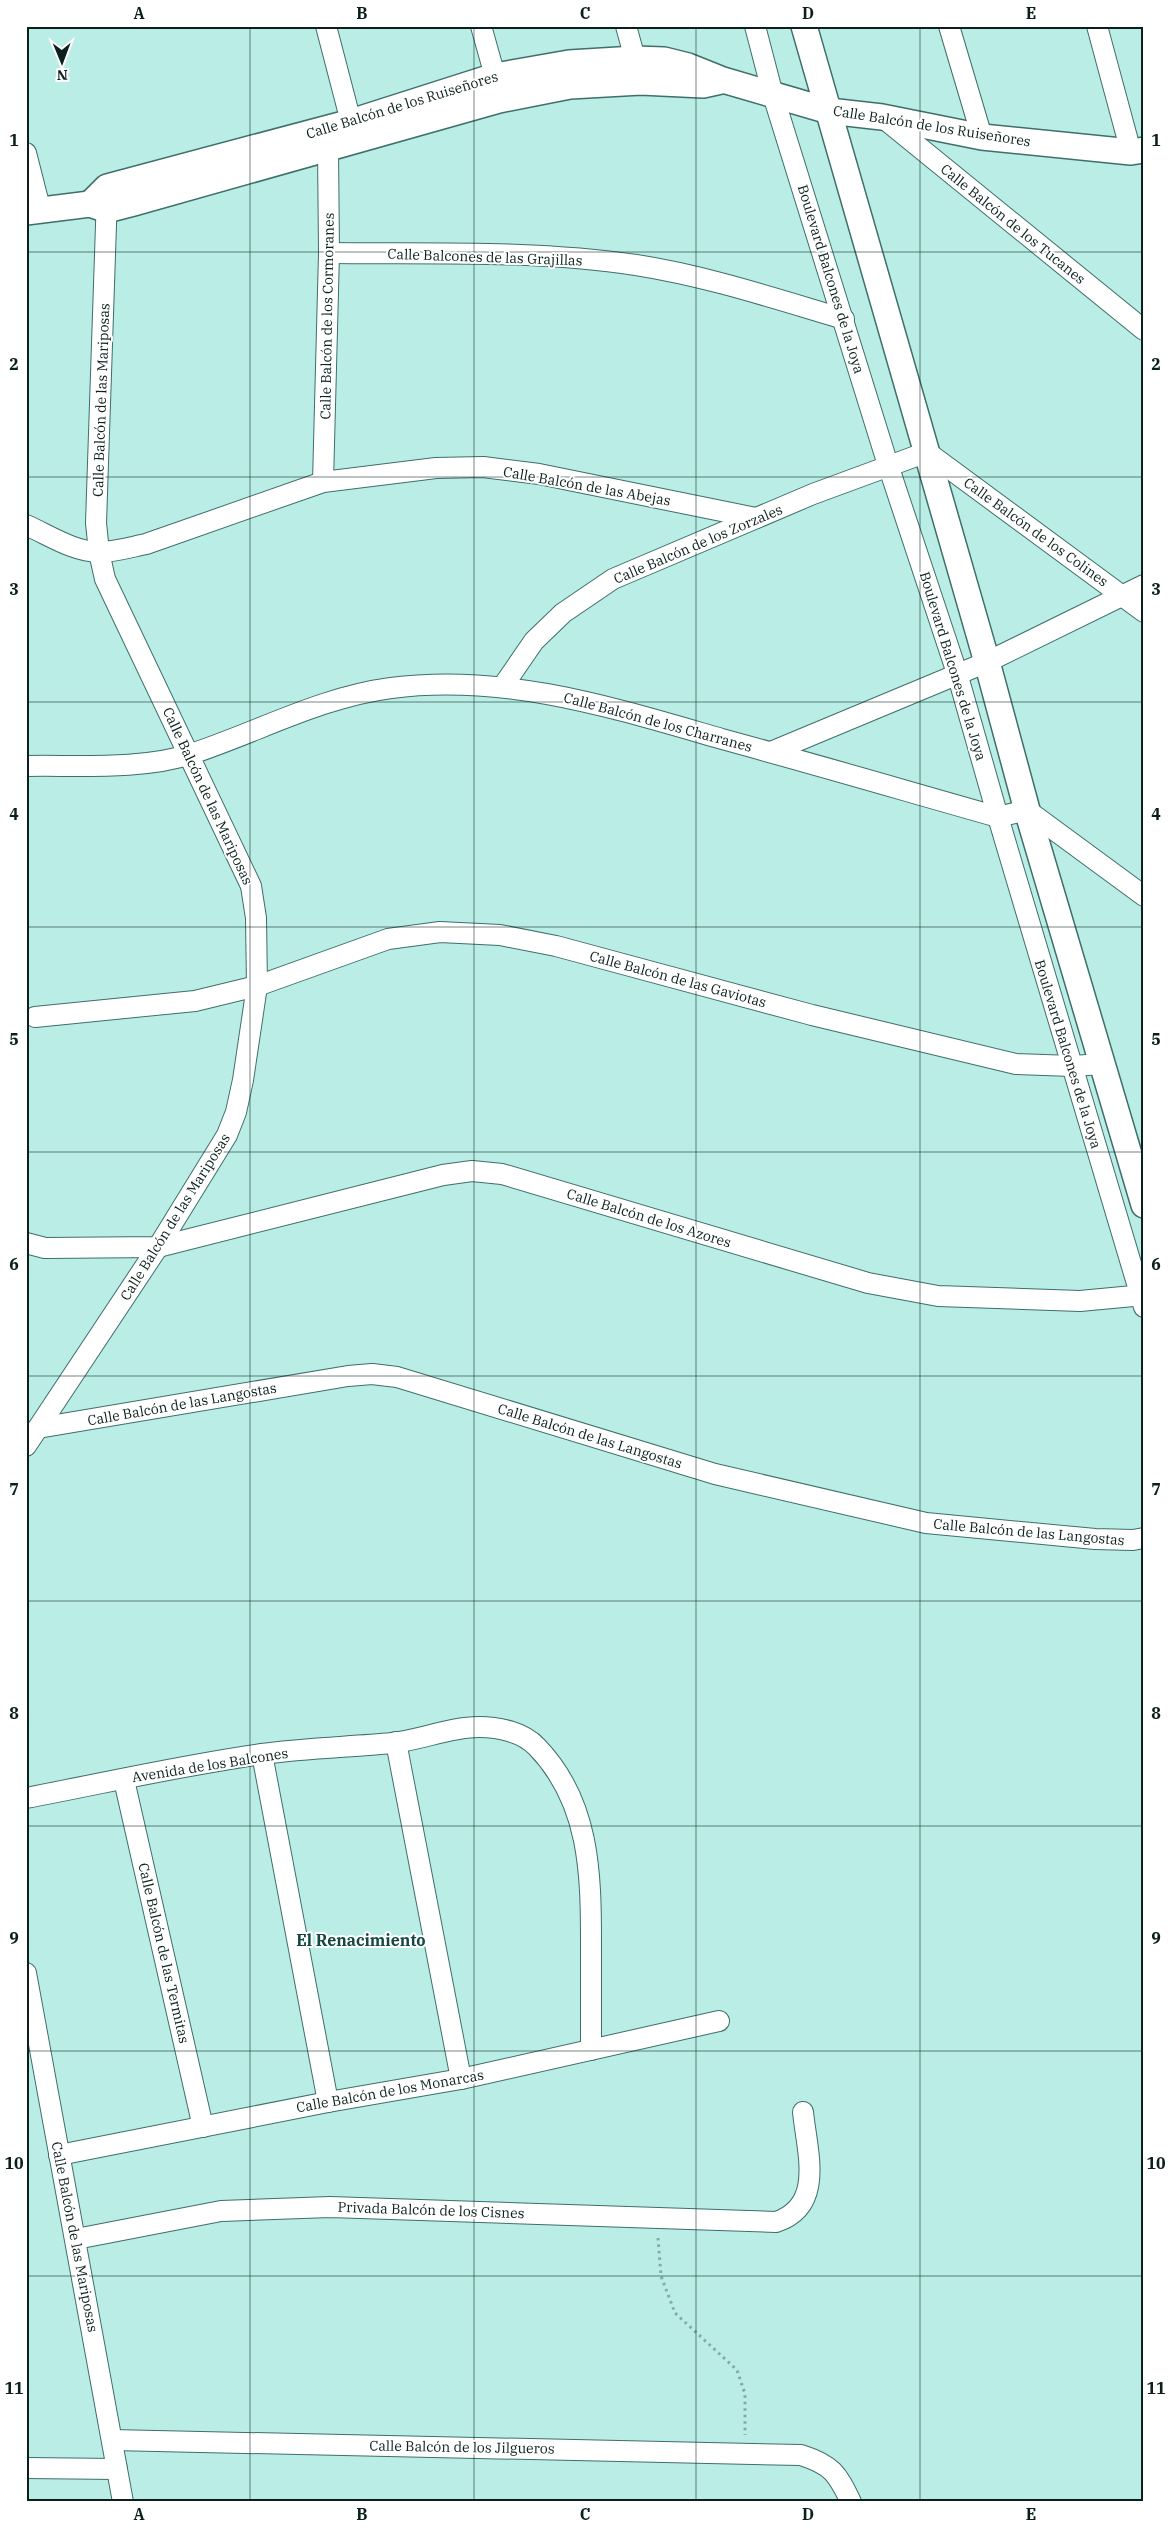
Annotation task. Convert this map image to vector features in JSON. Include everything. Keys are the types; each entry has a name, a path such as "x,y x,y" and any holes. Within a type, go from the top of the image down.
{"street":[{"path":"326,26 352,122"},
{"path":"481,26 495,76"},
{"path":"626,26 635,59"},
{"name":"Boulevard Balcones de la Joya","path":"755,26 773,95 888,465 958,673 998,817 1143,1299"},
{"path":"804,26 987,662 1027,810 1139,1178 1144,1204"},
{"path":"950,26 982,137"},
{"path":"1097,26 1137,151"},
{"name":"Calle Balcón de los Ruiseñores","path":"102,200 495,76 568,63 635,59 664,60 680,64 723,80 829,111 882,117 982,137 1137,151"},
{"name":"Calle Balcón de los Ruiseñores","path":"34,212 102,200 328,149 499,100 570,86 641,82 703,84 723,80"},
{"name":"Calle Balcón de los Tucanes","path":"882,117 1144,330"},
{"name":"Calle Balcón de los Cormoranes","path":"323,482 329,253 328,149"},
{"path":"26,153 34,212"},
{"name":"Calle Balcón de las Mariposas","path":"26,1446 158,1247 227,1135 243,1080 257,986 256,918 251,886 105,579 99,552 96,523 102,200"},
{"name":"Calle Balcones de las Grajillas","path":"329,253 514,255 635,265 703,279 844,319"},
{"name":"Calle Balcón de los Zorzales","path":"503,686 534,641 563,613 613,579 756,518 888,465 927,452"},
{"name":"Calle Balcón de los Colines","path":"927,452 1144,612"},
{"name":"Calle Balcón de las Abejas","path":"99,552 146,544 323,482 436,468 483,467 539,474 756,518"},
{"path":"26,525 79,548 99,552"},
{"path":"771,752 987,662 1144,585"},
{"name":"Calle Balcón de los Charranes","path":"26,766 151,763 190,755 331,700 400,688 445,684 503,686 595,703 998,817 1027,810"},
{"path":"1027,810 1144,896"},
{"name":"Calle Balcón de las Gaviotas","path":"35,1017 194,1001 257,986 388,939 440,932 500,935 556,946 812,1015 1016,1064 1072,1066 1103,1064"},
{"name":"Calle Balcón de los Azores","path":"26,1243 45,1248 158,1247 443,1175 472,1171 502,1174 868,1283 938,1296 1080,1301 1143,1299"},
{"name":"Calle Balcón de las Langostas","path":"38,1428 348,1376 372,1374 397,1377 715,1474 926,1523 1095,1540 1133,1540 1144,1538"},
{"name":"Avenida de los Balcones","path":"26,1798 262,1754 396,1742 448,1730 479,1727 499,1728 515,1732 536,1745 564,1783 577,1812 587,1850 591,1880 591,2050"},
{"path":"396,1742 461,2079"},
{"path":"262,1754 328,2102"},
{"name":"Calle Balcón de las Termitas","path":"124,1780 203,2127"},
{"name":"Calle Balcón de las Mariposas","path":"26,1973 29,2001 76,2239 123,2502"},
{"name":"Calle Balcón de los Monarcas","path":"59,2156 328,2102 461,2079 719,2021"},
{"name":"Privada Balcón de los Cisnes","path":"76,2239 220,2211 279,2208 330,2207 656,2217 762,2223 787,2218 803,2203 808,2192 810,2178 803,2112"},
{"name":"Calle Balcón de los Jilgueros","path":"112,2440 801,2455 825,2464 833,2471 851,2502"},
{"path":"26,2468 117,2469"}],"path":[{"path":"656,2217 661,2276 675,2313 738,2370 745,2394 745,2453"}],"district":[{"name":"El Renacimiento","path":"361,1940"}]}
